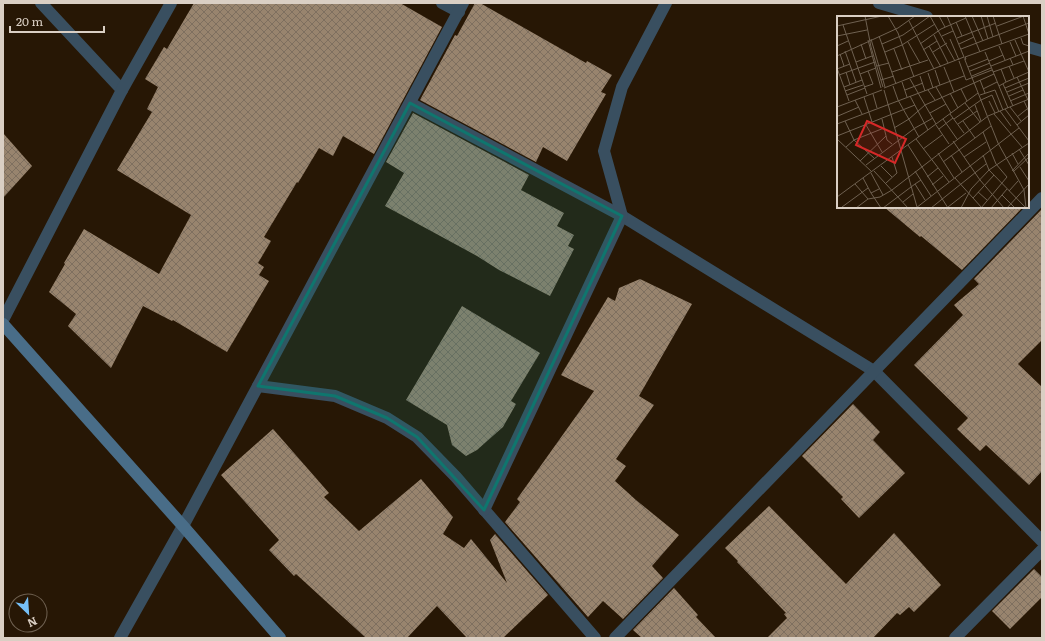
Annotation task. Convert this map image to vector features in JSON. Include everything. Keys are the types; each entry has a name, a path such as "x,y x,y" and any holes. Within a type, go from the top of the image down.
{"street":[{"path":"41,3 122,90"},
{"path":"3,320 122,90 171,3"},
{"path":"120,638 183,526 461,7 442,3"},
{"path":"484,510 622,216 604,151 622,87 666,3"},
{"path":"880,3 924,16"},
{"path":"1029,47 1042,51"},
{"path":"410,103 622,216 874,371 1042,541"},
{"path":"615,638 1042,198"},
{"path":"3,324 183,526 280,638"},
{"path":"258,386 335,396 387,418 417,437 456,477 595,638"},
{"path":"955,638 1042,550"}],"highlighted area":[{"path":"410,103 622,216 484,510 417,437 387,418 335,396 258,386"}],"building":[{"path":"194,3 400,3 442,27 374,154 343,136 333,156 319,148 264,237 271,241 258,263 264,267 259,275 269,281 227,352 173,320 172,321 143,306 111,368 68,326 76,314 49,292 84,229 159,274 191,215 117,170 152,112 147,109 158,87 145,79 164,47 167,49"},
{"path":"475,3 480,3 586,63 587,61 612,75 601,92 606,94 567,161 543,147 536,162 420,100 455,35 457,36"},
{"path":"413,113 529,175 521,190 564,213 557,226 574,235 568,246 574,249 550,296 499,270 477,256 385,206 404,173 386,162"},
{"path":"3,133 32,166 3,198"},
{"path":"885,208 1022,208 962,270 921,236 920,237"},
{"path":"1042,209 1042,340 1018,364 1042,387 1042,471 1029,485 986,445 980,451 957,429 968,418 914,365 963,315 954,305 979,284 974,279"},
{"path":"640,279 692,304 639,396 654,405 616,459 626,466 615,481 679,535 652,566 663,578 623,619 603,601 588,617 505,522 520,502 517,499 594,391 561,375 608,297 615,301 619,288"},
{"path":"462,306 540,353 511,401 516,404 503,427 477,450 466,456 452,445 447,425 406,400"},
{"path":"853,404 880,432 873,440 905,473 859,518 841,499 843,497 802,456"},
{"path":"273,429 329,493 324,497 359,531 421,479 453,517 443,534 464,548 471,539 507,583 490,540 495,534 548,595 503,638 467,638 437,606 407,638 366,638 296,574 294,576 269,550 279,540 221,475"},
{"path":"769,506 846,584 894,533 941,585 914,612 909,607 900,615 897,613 873,638 767,638 787,618 784,614 786,613 725,548"},
{"path":"1034,569 1042,577 1042,597 1010,629 992,611"},
{"path":"674,588 698,615 696,617 716,638 642,638 633,630"}]}
